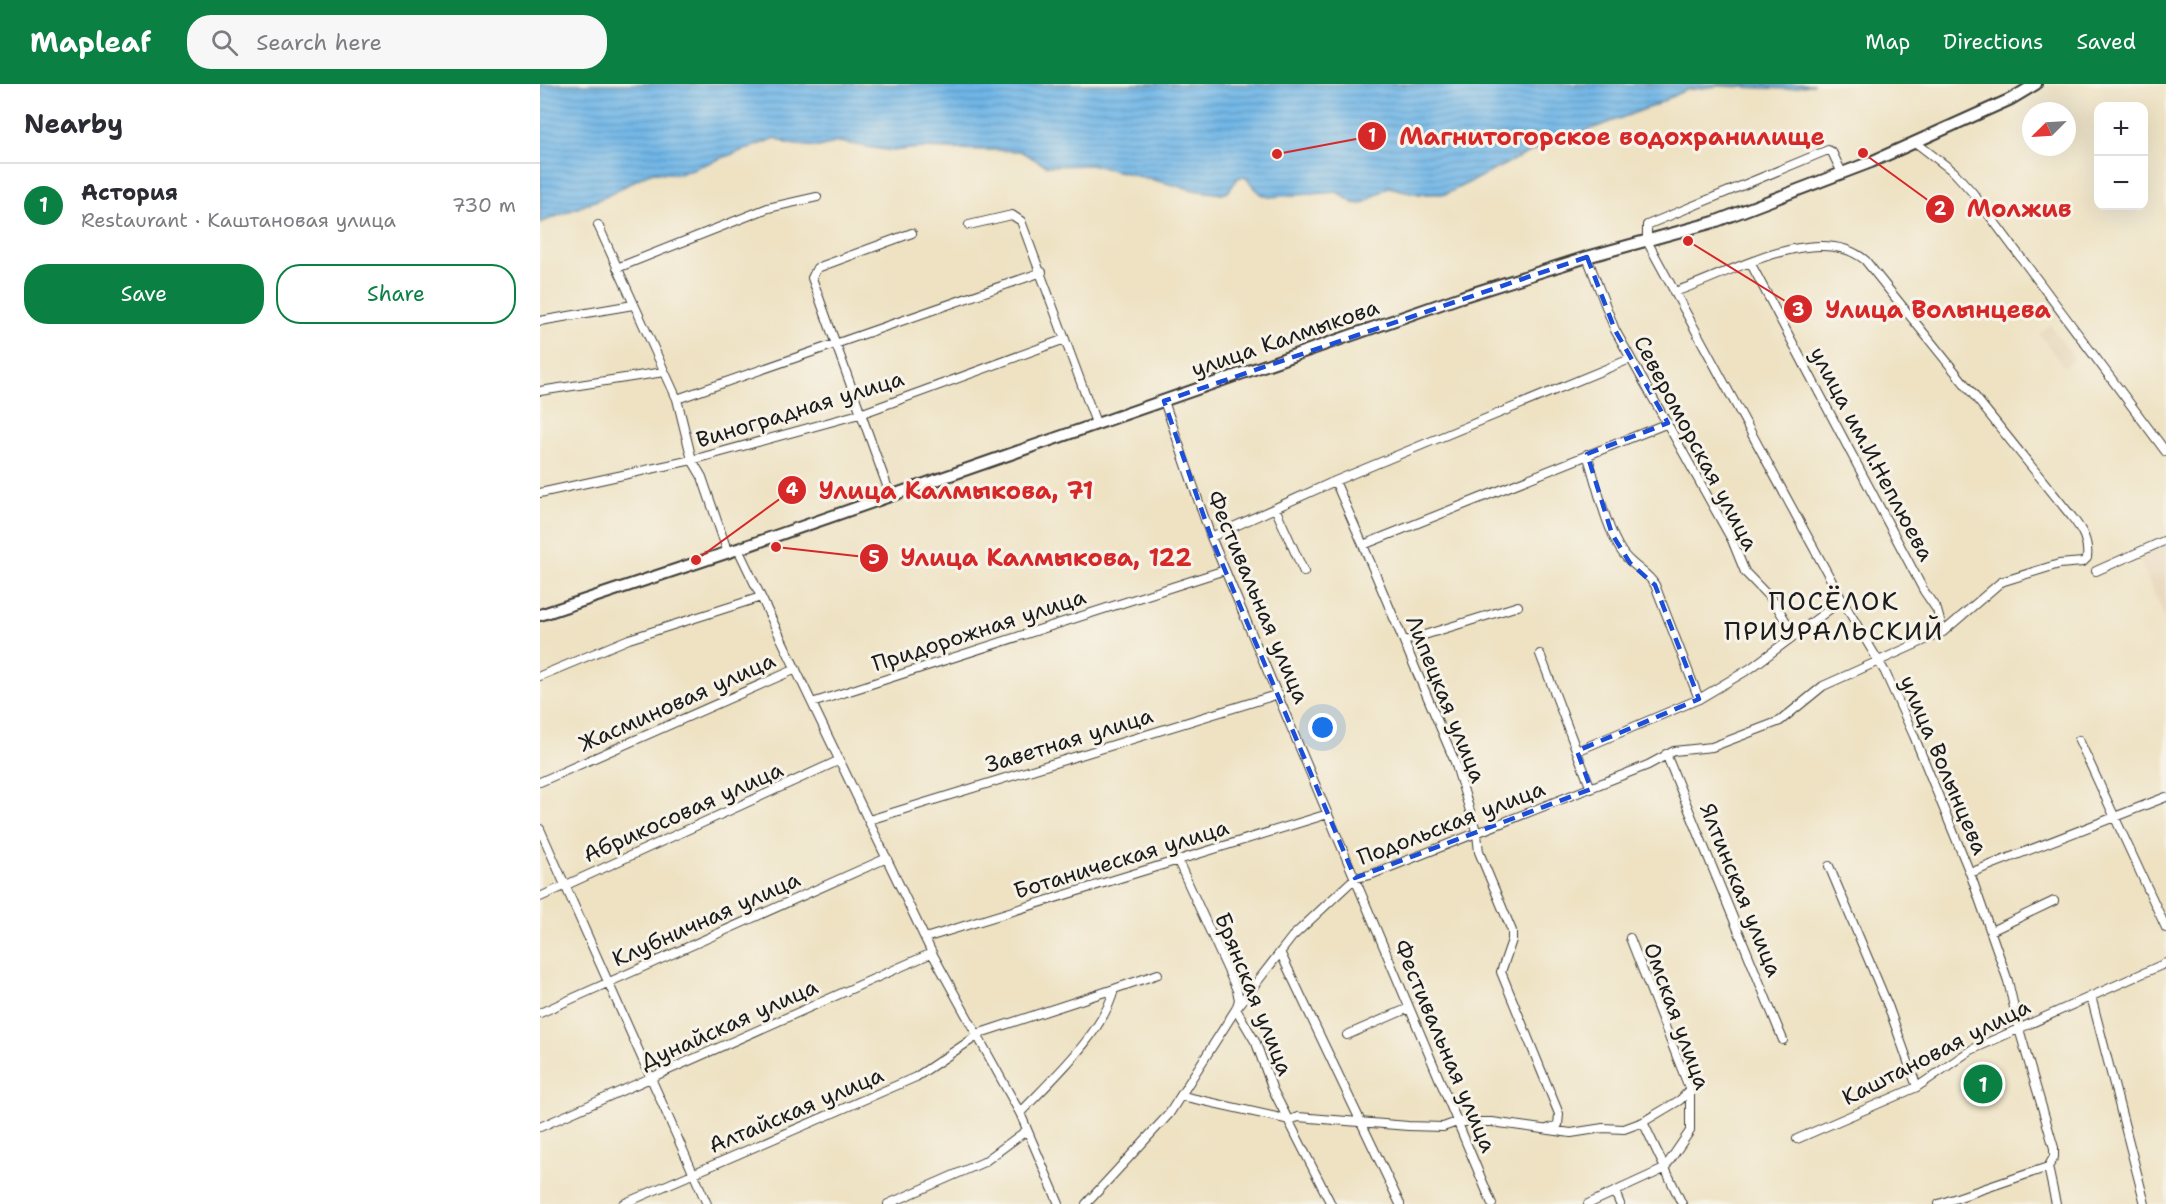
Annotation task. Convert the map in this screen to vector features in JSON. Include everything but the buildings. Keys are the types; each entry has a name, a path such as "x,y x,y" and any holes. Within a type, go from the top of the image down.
{"main road":[{"name":"улица Калмыкова","path":"540,615 733,551 890,494 1461,297 1587,257 1714,222 1916,142 2011,99 2036,84"}],"street":[{"path":"1916,142 1954,172 1972,192 2166,452"},
{"path":"1647,241 1647,225 1828,150 1832,152 1842,173"},
{"path":"617,268 768,208 817,196"},
{"path":"969,225 1007,216 1017,217 1021,221 1042,272 1096,423"},
{"path":"598,225 676,399 692,460 702,477 733,551 761,597 932,953 976,1038 1020,1113 1059,1204"},
{"path":"890,494 863,413 815,288 813,272 817,268 912,233"},
{"name":"улица Волынцева","path":"1647,241 1842,600 1878,660 1914,736 1970,873 2008,981 2019,1029 2054,1148 2048,1167 2056,1204"},
{"path":"1674,292 1787,250 1827,246 1844,247 1865,260 2072,517 2085,538 2087,558 2078,564 2059,564 2001,582 1942,632 1878,660"},
{"name":"Североморская улица","path":"1587,257 1607,314 1732,540 1745,572 1776,603 1793,634"},
{"name":"улица им.И.Неплюева","path":"1751,264 1924,591 1937,610 1942,632"},
{"name":"Виноградная улица","path":"676,399 1042,272"},
{"path":"540,321 633,304"},
{"name":"Виноградная улица","path":"540,494 692,460 863,413 1065,339"},
{"path":"1211,537 1335,481 1630,359"},
{"path":"540,391 664,372"},
{"name":"Фестивальная улица","path":"1164,400 1211,537 1492,1204"},
{"path":"1363,545 1668,423"},
{"path":"1587,454 1612,534 1630,564 1651,578 1656,585 1699,699"},
{"name":"Липецкая улица","path":"1335,481 1455,762 1477,834 1479,852 1513,936 1501,972 1560,1119 1558,1125 1547,1129"},
{"path":"1275,508 1304,572"},
{"path":"2096,571 2166,540"},
{"name":"Придорожная улица","path":"812,703 1225,570"},
{"path":"540,676 629,639 761,597"},
{"path":"1577,751 1699,699 1750,668 1842,600"},
{"path":"1405,641 1518,606"},
{"path":"1540,654 1591,789"},
{"name":"Подольская улица","path":"1086,1204 1150,1137 1182,1096 1236,1009 1280,952 1355,878 1370,875 1591,789 1648,765 1666,754 1712,747 1780,721 1823,686 1878,660"},
{"name":"Жасминовая улица","path":"540,782 796,669"},
{"name":"Заветная улица","path":"869,820 1279,694"},
{"path":"2079,740 2166,928"},
{"name":"Ялтинская улица","path":"1666,754 1783,1040"},
{"name":"Абрикосовая улица","path":"540,897 840,760"},
{"path":"1970,873 2166,797"},
{"name":"Ботаническая улица","path":"925,938 1329,814"},
{"path":"540,829 607,983 708,1204"},
{"name":"Клубничная улица","path":"540,1013 887,858"},
{"name":"Брянская улица","path":"1178,861 1237,990 1239,1000 1236,1009 1256,1043 1273,1090 1290,1119 1331,1204"},
{"path":"1829,866 1889,1008 1917,1087"},
{"path":"1991,931 2054,901"},
{"name":"Омская улица","path":"1630,938 1690,1090 1690,1131 1664,1169"},
{"path":"1280,952 1400,1204"},
{"name":"Дунайская улица","path":"540,1127 932,953"},
{"name":"Каштановая улица","path":"1797,1138 1917,1087 1971,1050 2166,963"},
{"name":"Алтайская улица","path":"624,1204 906,1082 938,1065 993,1029 1158,974"},
{"path":"1020,1113 1059,1075 1101,1018 1111,1002 1114,989"},
{"path":"2091,996 2145,1204"},
{"path":"1347,1035 1409,1008"},
{"path":"1182,1096 1290,1119 1298,1117 1443,1127 1457,1122 1492,1122 1571,1133 1603,1128 1624,1129 1643,1122 1680,1100 1690,1090"},
{"path":"1643,1122 1682,1204"},
{"path":"888,1204 984,1162 1027,1130"},
{"path":"1939,1204 2048,1167"},
{"path":"1588,1204 1664,1169"},
{"path":"1615,1192 1620,1204"}],"highlighted area":[{"path":"1587,257 1615,330 1668,423 1587,454 1612,534 1630,563 1655,585 1699,699 1577,751 1591,789 1355,878 1211,537 1164,401"}],"shaded area":[{"path":"2050,325 2075,359 2064,367 2039,334"},
{"path":"2166,543 2166,620 2137,555"}],"water":[{"path":"540,84 1814,84 1787,89 1718,86 1685,90 1653,106 1532,151 1446,194 1420,194 1388,187 1362,204 1353,203 1337,192 1269,197 1261,194 1244,176 1238,178 1228,192 1222,194 1194,190 1093,165 1047,166 1020,151 920,148 892,151 839,142 818,147 789,144 776,138 679,174 654,172 645,175 605,197 540,223"}],"place":[{"name":"Молжив","path":"1863,153"},
{"name":"Магнитогорское водохранилище","path":"1277,154"},
{"name":"Улица Волынцева","path":"1688,241"},
{"name":"Улица Калмыкова, 122","path":"776,547"},
{"name":"Улица Калмыкова, 71","path":"696,560"},
{"name":"Астория","path":"1983,1084"}],"district":[{"name":"ПОСЁЛОК ПРИУРАЛЬСКИЙ","path":"1834,615"}]}
